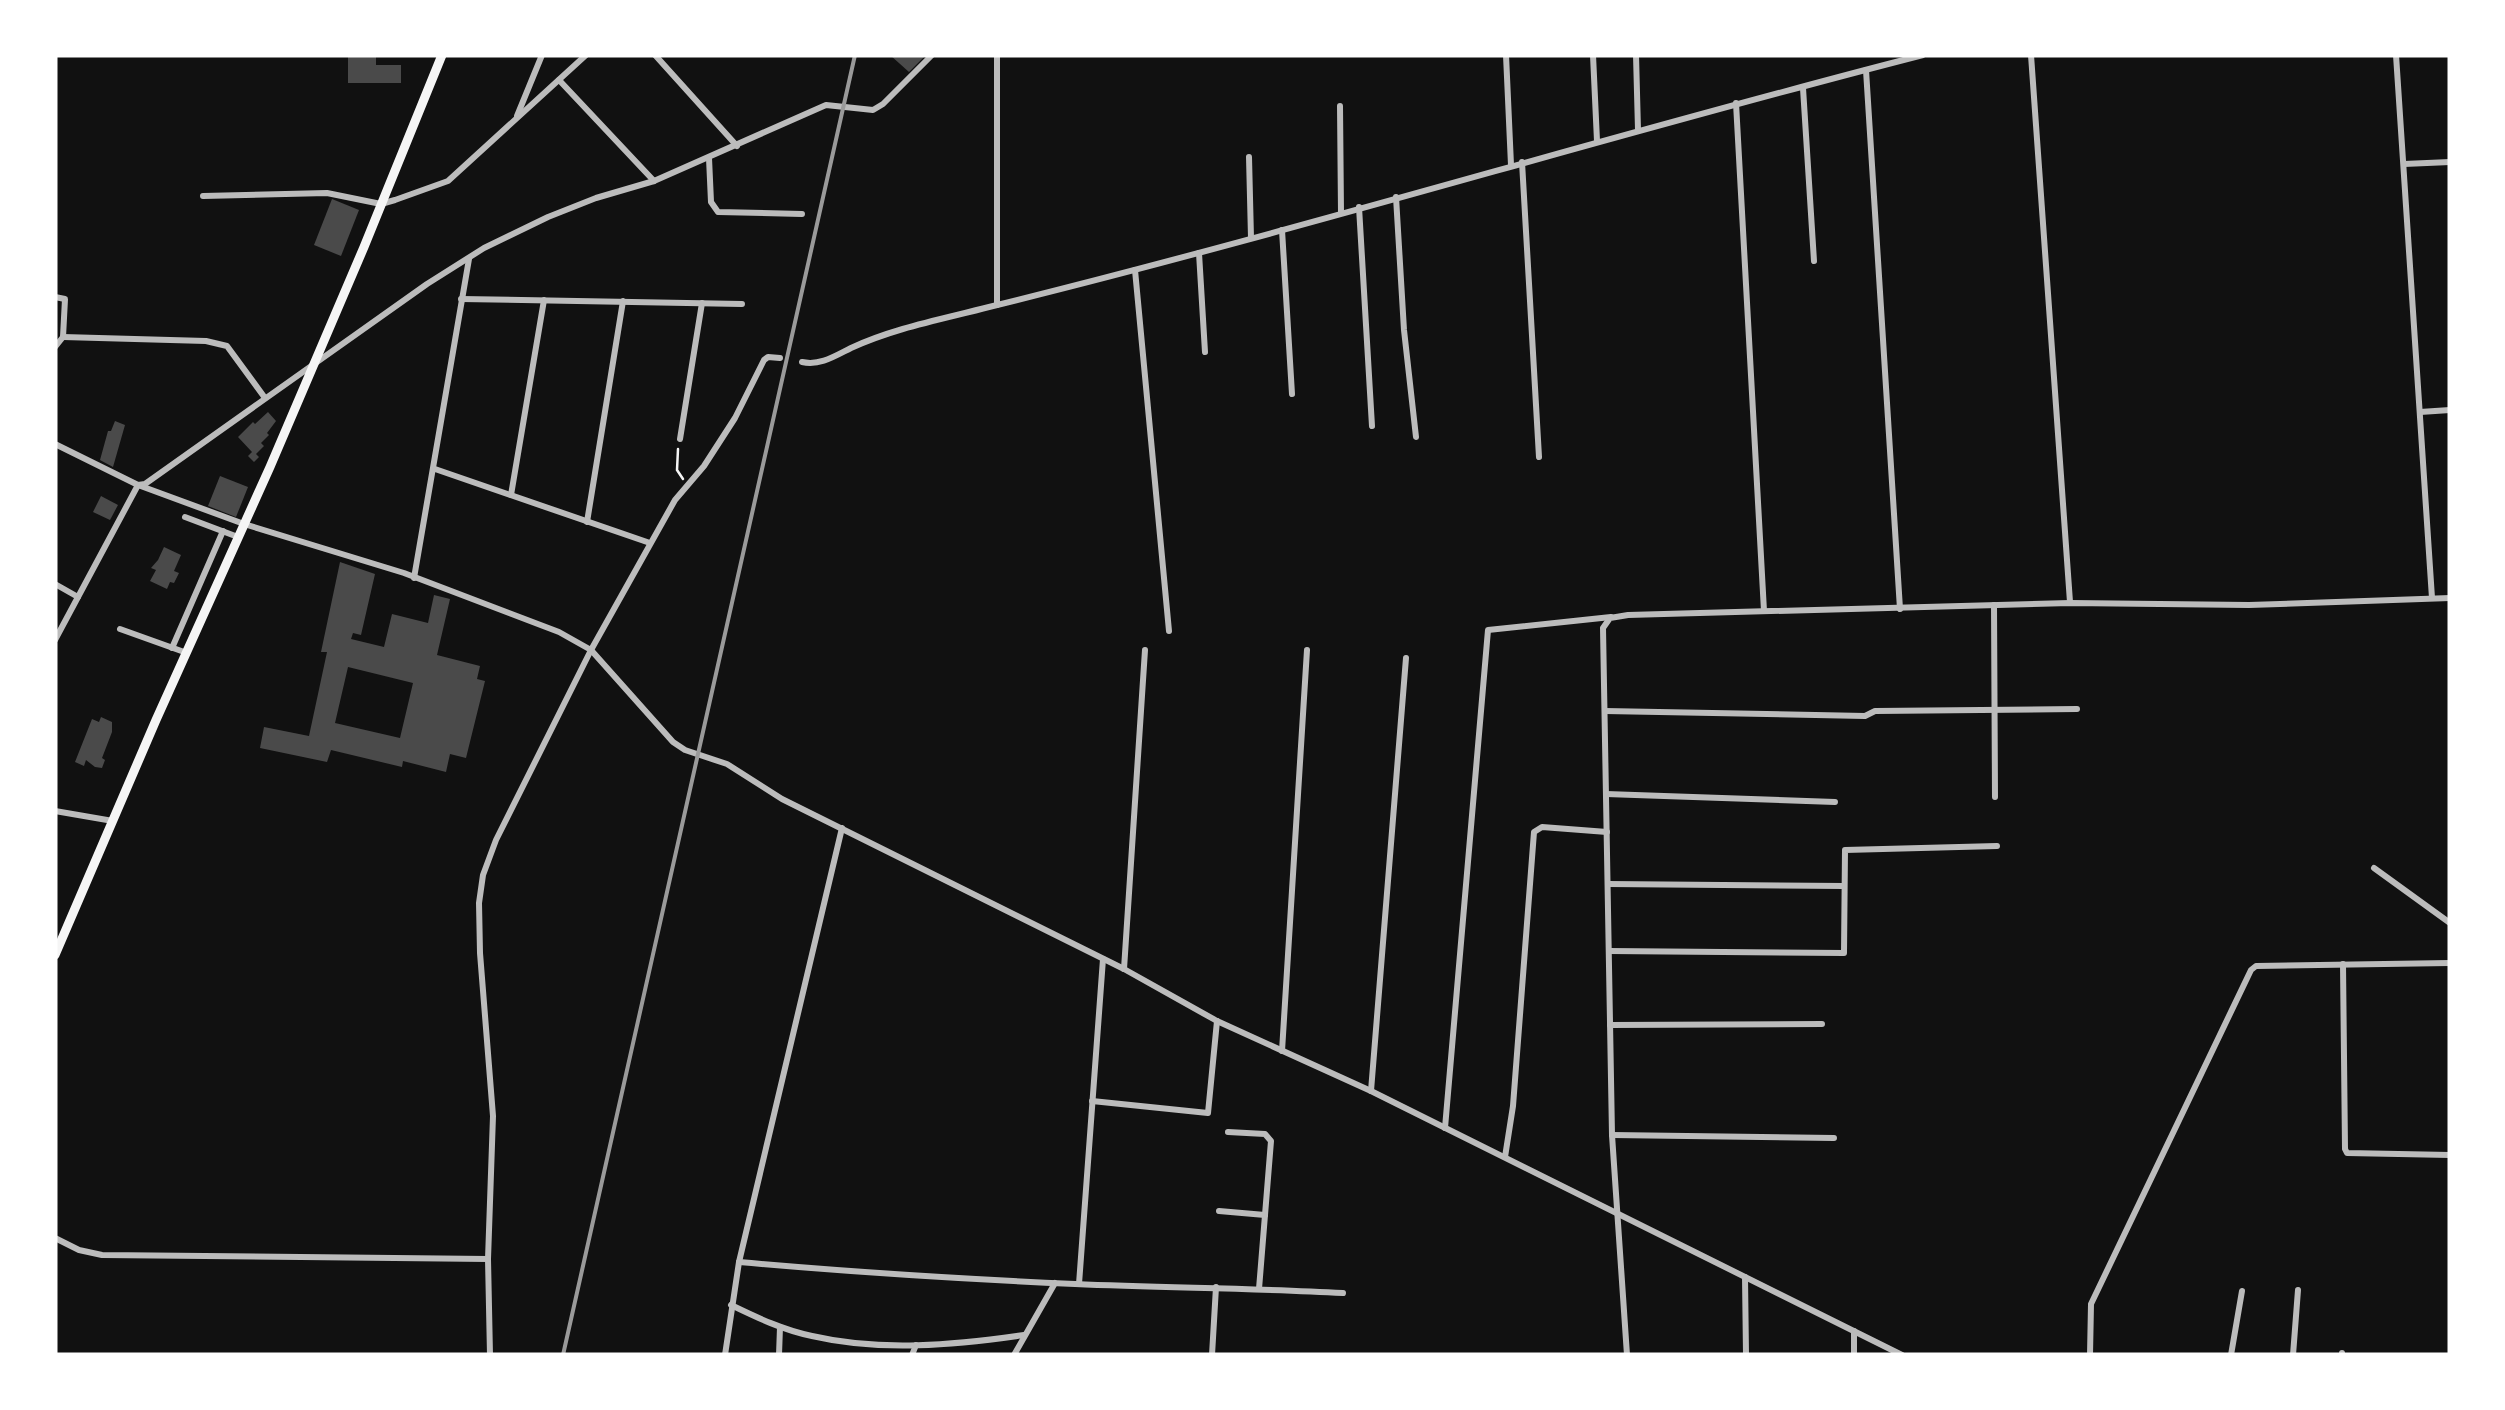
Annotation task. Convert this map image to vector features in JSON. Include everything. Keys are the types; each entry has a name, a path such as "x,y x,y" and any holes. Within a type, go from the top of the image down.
{"main road":[{"path":"55,956 59,937 244,524 442,55"}],"street":[{"path":"515,121 542,55"},
{"path":"202,196 327,193 381,204 448,181 586,55"},
{"path":"655,55 737,146"},
{"path":"138,485 233,424 469,257 548,218 596,198 654,182 826,106 873,110 884,104 932,55"},
{"path":"997,55 997,305"},
{"path":"1506,55 1511,165"},
{"path":"1592,55 1596,141"},
{"path":"1636,55 1638,130"},
{"path":"802,362 818,364 870,340 1923,55"},
{"path":"2032,55 2070,603"},
{"path":"2396,55 2432,598"},
{"path":"1866,70 1900,609"},
{"path":"559,80 654,182"},
{"path":"1803,88 1814,261"},
{"path":"1736,103 1764,611"},
{"path":"1340,106 1341,213"},
{"path":"1249,156 1251,238"},
{"path":"709,158 711,202 718,212 802,214"},
{"path":"1522,162 1539,458"},
{"path":"2404,164 2450,162"},
{"path":"1396,197 1404,330 1416,436"},
{"path":"1359,207 1372,426"},
{"path":"1282,230 1292,394"},
{"path":"1198,253 1205,352"},
{"path":"414,578 469,257"},
{"path":"1135,270 1169,632"},
{"path":"55,297 65,298 63,337 55,347"},
{"path":"462,299 742,304"},
{"path":"511,495 544,300"},
{"path":"587,522 623,301"},
{"path":"680,438 702,303"},
{"path":"63,337 206,341 227,346 265,398"},
{"path":"490,1355 492,1116 480,953 482,875 591,650 650,543 686,484 704,466 735,418 764,360 780,358"},
{"path":"2420,412 2450,410"},
{"path":"55,444 138,485 244,524 414,578 559,632 591,650 684,750 726,764 782,799 1124,969 1217,1021 1372,1092 1902,1355"},
{"path":"434,469 650,543"},
{"path":"55,640 138,485"},
{"path":"185,516 238,537"},
{"path":"172,648 223,531"},
{"path":"55,584 78,597"},
{"path":"1445,1128 1488,630 1628,615 2070,603 2248,606 2450,598"},
{"path":"1994,605 1995,797"},
{"path":"1627,1355 1612,1135 1603,628 1610,618 1628,615"},
{"path":"120,629 186,653"},
{"path":"1124,969 1145,650"},
{"path":"1282,1051 1307,650"},
{"path":"1372,1092 1406,658"},
{"path":"1605,711 1864,716 1875,711 2078,709"},
{"path":"1606,794 1835,802"},
{"path":"55,811 114,821"},
{"path":"1504,1157 1513,1106 1534,832 1542,827 1607,832"},
{"path":"725,1355 739,1262 842,828"},
{"path":"1609,951 1844,953 1844,850 1996,846"},
{"path":"2374,868 2450,924"},
{"path":"1608,884 1844,886"},
{"path":"1079,1284 1102,958"},
{"path":"2090,1355 2091,1304 2250,970 2256,966 2450,963"},
{"path":"2342,964 2345,1150 2450,1155"},
{"path":"1092,1101 1208,1113 1217,1021"},
{"path":"1610,1025 1822,1024"},
{"path":"1228,1132 1265,1134 1271,1141 1259,1289"},
{"path":"1612,1135 1834,1138"},
{"path":"1219,1211 1265,1215"},
{"path":"55,1238 79,1250 102,1255 488,1259"},
{"path":"739,1262 864,1274 1343,1293"},
{"path":"1745,1277 1746,1355"},
{"path":"1014,1355 1054,1283"},
{"path":"1212,1355 1216,1286"},
{"path":"2293,1355 2298,1290"},
{"path":"2231,1355 2242,1291"},
{"path":"732,1305 780,1327 830,1339 916,1345 1024,1335"},
{"path":"779,1355 780,1327"},
{"path":"1854,1331 1854,1355"},
{"path":"912,1355 916,1345"}],"path":[{"path":"680,438 677,470 686,484"}],"building":[{"path":"348,55 376,55 376,65 401,65 401,83 348,83"},
{"path":"890,55 926,55 909,72"},
{"path":"332,199 359,210 341,256 314,245"},
{"path":"268,412 276,421 254,462 248,456 252,452 238,437"},
{"path":"115,421 125,425 113,467 100,460"},
{"path":"220,476 248,487 236,517 208,506"},
{"path":"101,496 118,505 110,520 93,512"},
{"path":"164,547 181,555 174,571 179,573 167,589 150,581 156,570 151,568"},
{"path":"340,562 375,574 361,635 353,633 351,639 384,647 392,614 428,623 434,595 450,599 437,655 480,666 477,679 485,681 466,758 450,754 446,772 403,761 402,767 331,750 327,762 260,748 264,727 309,736 327,652 321,652","holes":["348,667 413,683 400,738 335,723"]},
{"path":"101,717 112,722 102,768 86,760 84,766 75,762 92,719 99,722"}],"railway":[{"path":"563,1355 855,55"}]}
